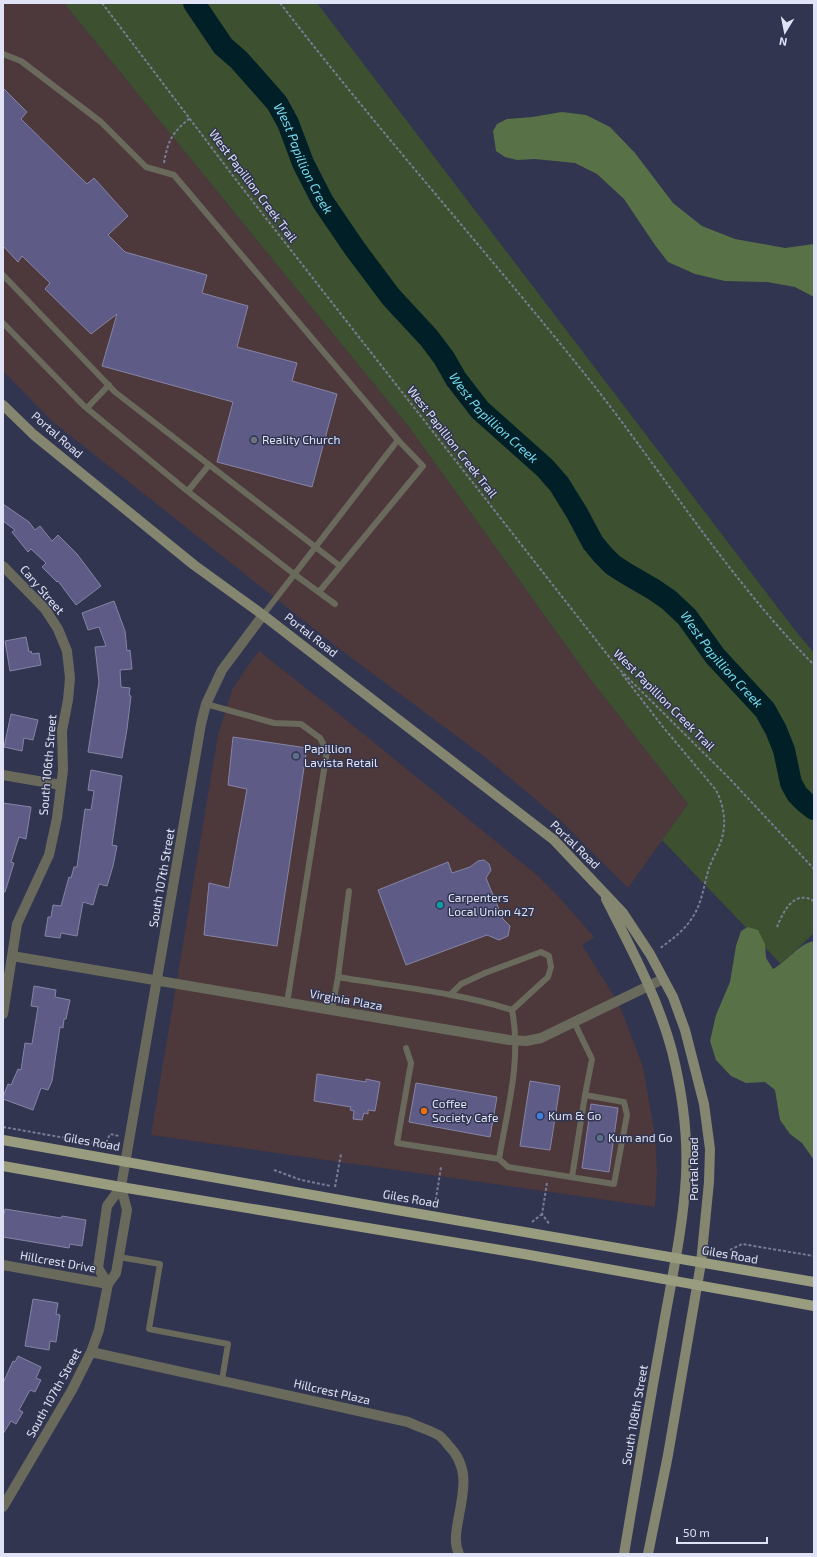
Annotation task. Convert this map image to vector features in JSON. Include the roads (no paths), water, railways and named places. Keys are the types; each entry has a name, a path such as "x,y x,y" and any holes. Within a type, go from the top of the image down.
{"main road":[{"name":"Portal Road","path":"3,405 34,435 188,560 263,615 554,840 623,913 650,954 673,997 685,1030 694,1062 705,1112 710,1149 709,1182 701,1263 697,1284"},
{"name":"Portal Road","path":"600,889 632,949 649,986 672,1052 683,1113 686,1143 686,1175 681,1221 671,1280"},
{"name":"Giles Road","path":"3,1140 675,1259 814,1282"},
{"path":"3,1166 697,1284 814,1306"},
{"name":"South 108th Street","path":"624,1554 671,1280"},
{"path":"648,1554 668,1455 697,1284"}],"street":[{"name":"Cary Street","path":"3,566 45,609 58,629 67,652 70,678"},
{"name":"South 107th Street","path":"3,1507 72,1390 91,1352 99,1330 108,1284 116,1273 127,1210 120,1187 201,724 206,704 222,670 263,615"},
{"name":"South 106th Street","path":"3,1014 17,924 49,855 57,818 63,770 62,731 68,700 70,678"},
{"path":"3,775 61,785"},
{"name":"Virginia Plaza","path":"12,956 516,1041 541,1038 663,979"},
{"path":"108,1284 98,1268 107,1206 120,1187"},
{"name":"Hillcrest Drive","path":"3,1265 108,1284"},
{"name":"Hillcrest Plaza","path":"91,1352 408,1422 440,1437 452,1449 461,1462 464,1474 463,1493 455,1536 455,1546 459,1554"}],"lane":[{"path":"3,54 21,62 101,122 146,167 174,175 398,440 423,466 319,592"},
{"path":"3,275 115,392 340,566"},
{"path":"3,323 87,408 188,492 335,604"},
{"path":"87,408 109,385"},
{"path":"263,615 398,440"},
{"path":"188,492 209,464"},
{"path":"206,704 274,723 301,724 320,738 327,752 287,1003"},
{"path":"332,1010 338,977 349,891"},
{"path":"450,995 461,984 485,973 541,952 549,956 551,967 548,977 512,1010"},
{"path":"338,977 450,995 494,1004 512,1010"},
{"path":"499,1159 512,1080 516,1041 512,1010"},
{"path":"572,1177 592,1059 574,1022"},
{"path":"406,1048 411,1062 397,1143 499,1159 508,1167 614,1184 627,1115 624,1102 585,1095"},
{"path":"119,1257 160,1264 149,1329 228,1344 222,1380"}],"waterway":[{"name":"West Papillion Creek","path":"194,3 223,46 239,60 277,103 288,123 303,163 323,202 355,249 391,297 429,338 444,358 456,379 480,410 545,468 559,484 593,543 603,555 613,565 669,600 687,617 715,656 765,710 776,730 784,750 791,783 797,794 814,809"}],"place":[{"name":"Reality Church","path":"254,440"},
{"name":"Papillion Lavista Retail","path":"296,756"},
{"name":"Carpenters Local Union 427","path":"440,905"},
{"name":"Coffee Society Cafe","path":"424,1111"},
{"name":"Kum & Go","path":"540,1116"},
{"name":"Kum and Go","path":"600,1138"}]}
